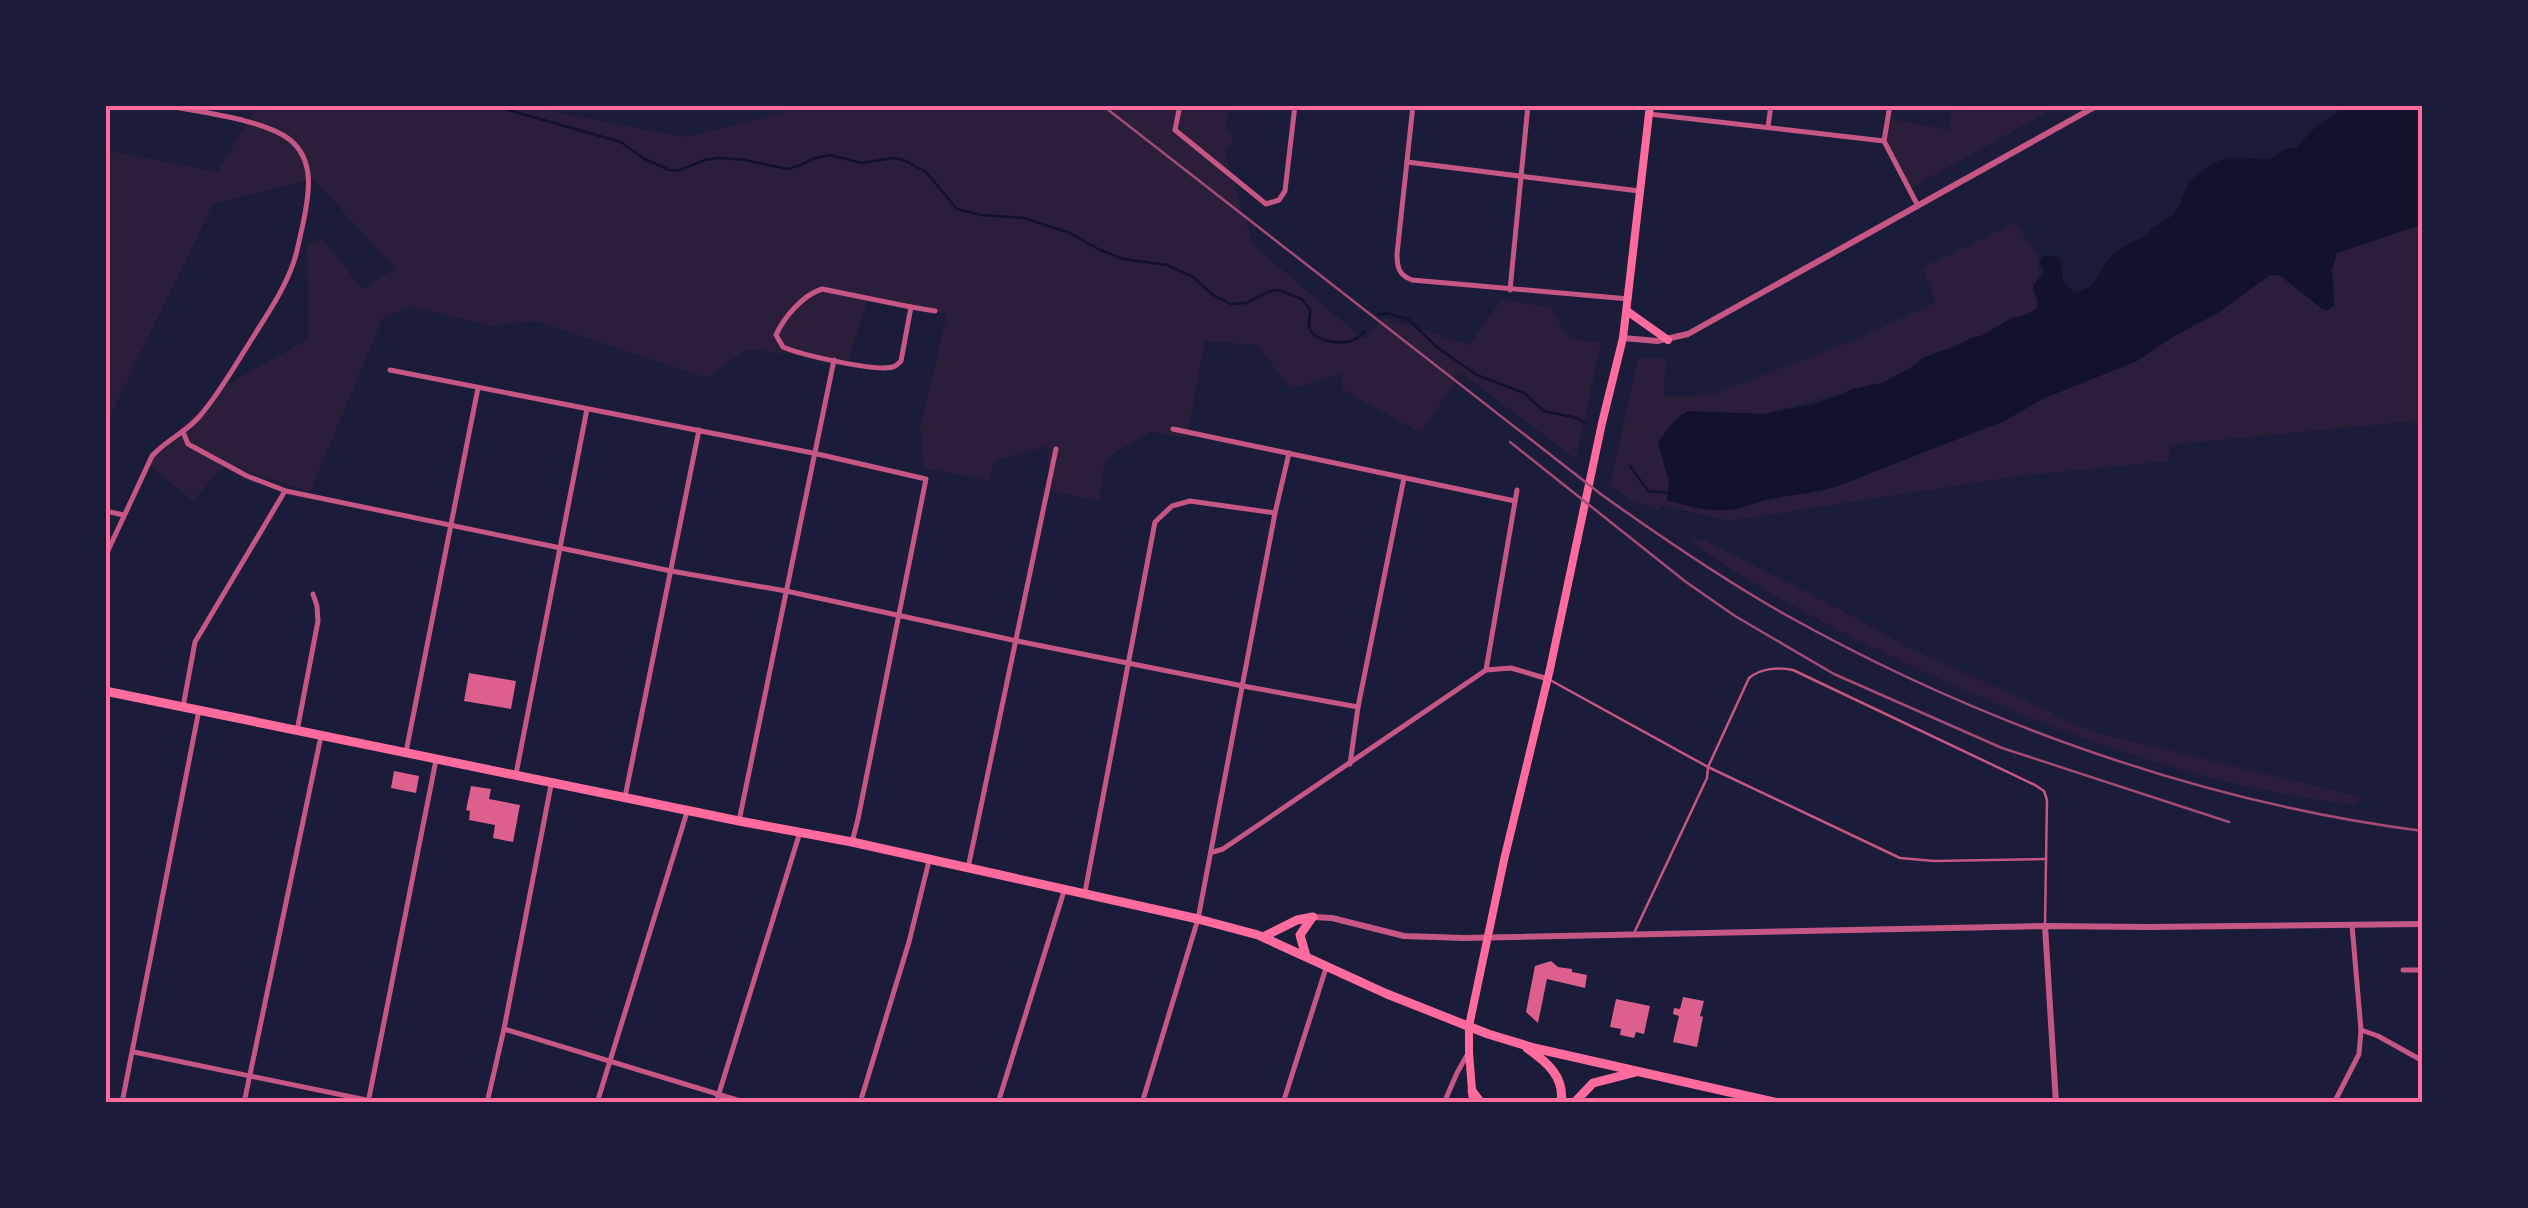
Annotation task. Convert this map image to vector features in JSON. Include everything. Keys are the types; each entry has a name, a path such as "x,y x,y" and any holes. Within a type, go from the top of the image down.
{"highway":[{"path":"105,691 930,858 1198,918 1263,937 1387,994 1521,1044 1778,1103"},
{"path":"1263,937 1297,920 1313,917"},
{"path":"1306,956 1300,935 1313,917"},
{"path":"1521,1044 1558,1076 1561,1103"},
{"path":"1574,1103 1593,1083 1639,1072"},
{"path":"1472,1090 1477,1103"}],"main road":[{"path":"1472,1090 1469,1026 1623,338 1650,109"},
{"path":"1627,310 1668,340"}],"street":[{"path":"105,556 152,456 197,420 224,385 286,279 294,260 310,180 299,150 276,131 164,105"},
{"path":"1180,105 1175,130 1266,204 1279,200 1285,192 1295,105"},
{"path":"1413,105 1397,254 1404,276 1412,280 1628,300"},
{"path":"1510,290 1528,105"},
{"path":"1768,127 1771,105"},
{"path":"1890,105 1884,141 1918,206"},
{"path":"1623,338 1668,340 1688,334 2098,105"},
{"path":"1650,109 1884,141"},
{"path":"1406,162 1639,191"},
{"path":"911,307 901,361 895,366 884,368 834,360 783,347 776,334 782,321 822,289 911,307 935,312"},
{"path":"739,821 834,360"},
{"path":"390,370 814,453 926,479 852,842"},
{"path":"406,752 478,388"},
{"path":"516,774 586,410"},
{"path":"1173,429 1515,502"},
{"path":"625,797 699,430"},
{"path":"183,432 188,444 247,476 286,491 786,591 900,618 1358,707"},
{"path":"968,868 1056,449"},
{"path":"1142,1103 1198,918 1275,512 1290,453"},
{"path":"1350,764 1404,478"},
{"path":"1486,670 1518,490"},
{"path":"183,707 195,642 286,491"},
{"path":"1084,892 1156,522 1172,506 1190,501 1275,512"},
{"path":"105,511 124,514"},
{"path":"297,731 318,621 313,594"},
{"path":"1212,853 1486,670 1511,668 1548,679"},
{"path":"122,1103 199,710"},
{"path":"244,1103 321,736"},
{"path":"368,1102 436,758"},
{"path":"487,1103 552,782"},
{"path":"597,1103 688,809"},
{"path":"716,1103 800,832"},
{"path":"860,1103 930,858"},
{"path":"998,1103 1065,888"},
{"path":"1313,917 1404,936 1488,938 2044,926 2423,924"},
{"path":"2334,1103 2359,1054 2361,1030 2352,925"},
{"path":"2044,926 2056,1103"},
{"path":"1284,1103 1327,965"},
{"path":"2403,970 2423,970"},
{"path":"504,1028 747,1103"},
{"path":"2361,1030 2423,1061"},
{"path":"133,1052 380,1103"},
{"path":"1444,1103 1469,1052"}],"lane":[{"path":"1634,933 1750,678 1761,671 1782,668 2044,791 2048,800 2044,926"},
{"path":"1548,679 1708,767 1900,858 2045,859"}],"shaded area":[{"path":"257,105 517,105 685,137 795,109 793,105 1231,105 1225,126 1234,139 1225,152 1253,245 1364,340 1384,317 1469,345 1501,300 1551,307 1568,338 1601,343 1576,459 1461,373 1421,433 1343,390 1341,374 1291,389 1257,345 1205,341 1187,438 1150,432 1105,459 1099,501 1050,491 1047,446 994,461 990,481 924,468 920,427 947,314 869,297 847,364 747,349 707,378 536,321 490,326 411,307 383,318 310,492 225,465 193,501 145,462 223,387 308,339 307,244 323,239 362,289 395,268 313,179 213,204 105,427 105,150 217,172"},
{"path":"1952,105 2044,105 2048,112 1909,189 1886,145 1886,118 1949,130"},
{"path":"2346,105 2423,105 2423,224 2337,253 2332,270 2334,305 2328,310 2280,275 2270,275 2216,314 2137,361 2042,399 2004,421 1835,487 1731,510 1703,509 1667,500 1669,482 1658,443 1688,411 1764,414 1815,404 1851,389 1882,383 1924,357 1981,336 2036,309 2039,302 2033,284 2043,275 2039,262 2044,255 2059,257 2063,280 2074,293 2090,287 2109,259 2172,216 2189,182 2207,167 2227,157 2270,159 2287,148 2297,148 2310,132"},
{"path":"2015,222 2040,260 2036,309 1882,383 1764,414 1683,414 1667,493 1694,507 1719,509 1835,487 2004,421 2042,399 2136,361 2216,314 2270,275 2277,274 2322,309 2335,299 2332,270 2337,253 2423,224 2423,420 2169,445 2169,461 2020,476 1729,521 1664,506 1657,510 1631,500 1610,485 1638,358 1666,358 1664,396 1710,395 1855,340 1936,302 1922,268"},
{"path":"1702,539 1909,648 2095,732 2363,798 2354,805 2227,782 2043,723 1924,672 1798,609 1690,540"}],"building":[{"path":"469,673 516,681 511,709 464,701"},
{"path":"394,771 419,776 416,793 391,788"},
{"path":"471,786 491,789 489,799 520,805 513,842 493,838 495,825 469,820 470,811 466,810"},
{"path":"1551,961 1558,967 1587,975 1585,988 1547,979 1538,1023 1526,1012 1535,966"},
{"path":"1683,997 1704,1001 1697,1047 1673,1042 1679,1016 1673,1014 1674,1008 1680,1009"},
{"path":"1616,999 1650,1006 1644,1034 1636,1032 1634,1038 1620,1035 1621,1029 1610,1027"}],"waterway":[{"path":"491,105 621,142 669,170 719,158 787,169 830,155 862,163 904,160 926,172 957,209 1024,218 1070,233 1123,259 1167,265 1193,277 1213,295 1231,304 1246,303 1278,290 1302,299 1310,309 1311,330 1326,341 1351,341 1365,331"},
{"path":"1378,315 1387,313 1408,319 1438,348 1477,375 1524,393 1544,411 1577,418 1586,424"},
{"path":"1630,466 1648,491 1670,493"}],"railway":[{"path":"1102,105 1602,495 1786,615 1936,690 2094,753 2258,801 2423,831"},
{"path":"1510,442 1686,582 1735,616 1834,674 2002,748 2229,822"}]}
